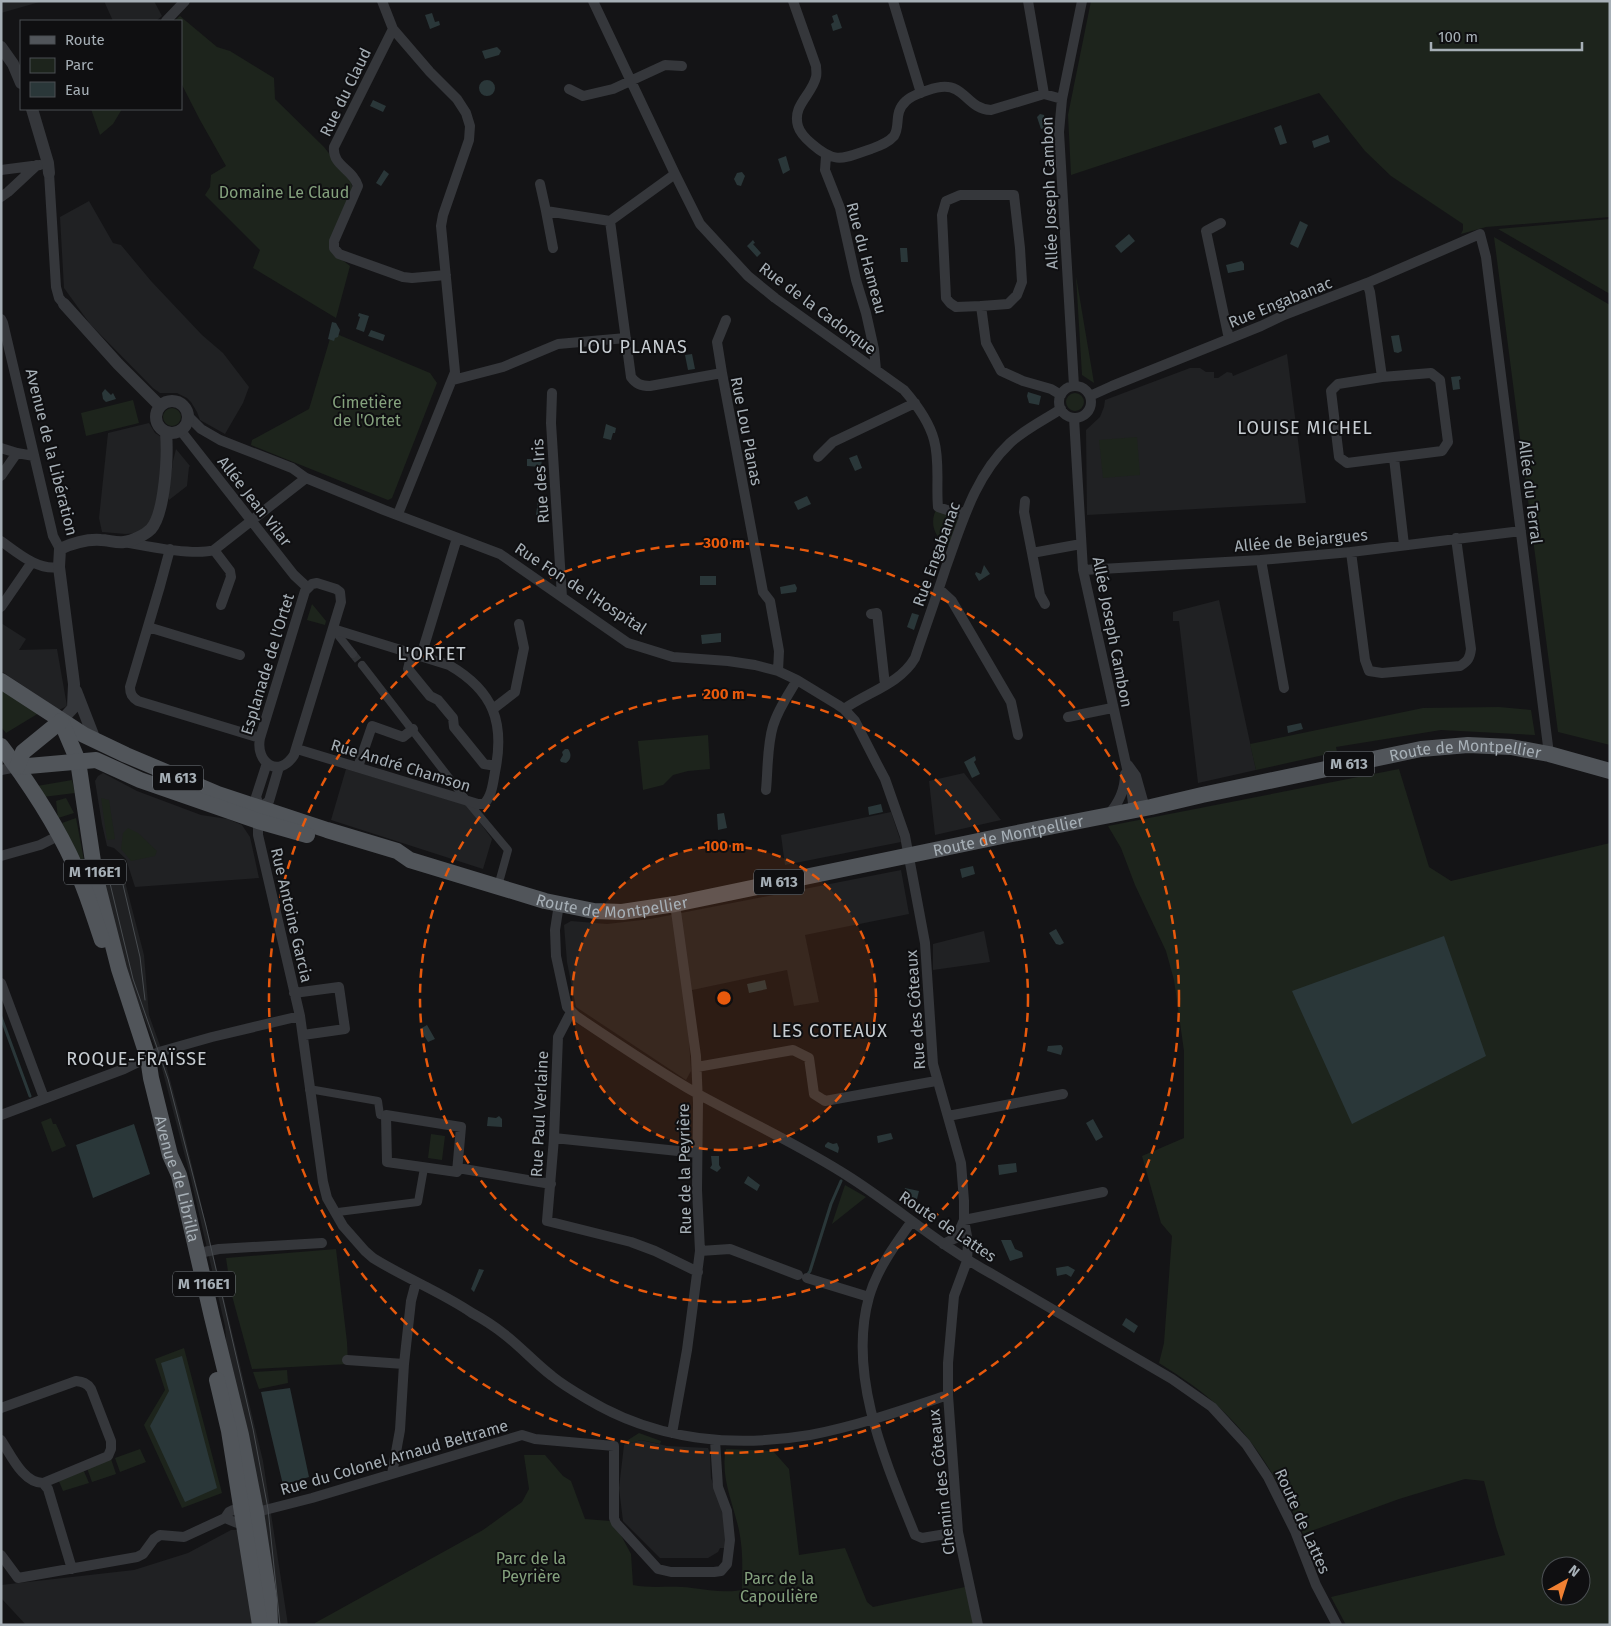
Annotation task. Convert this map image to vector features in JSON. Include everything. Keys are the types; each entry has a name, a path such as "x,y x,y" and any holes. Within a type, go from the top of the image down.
{"main road":[{"name":"Route de Montpellier","path":"1,681 84,735 182,780 218,794 259,815"},
{"name":"M 116E1","path":"61,721 78,761"},
{"path":"9,769 22,752 61,721"},
{"name":"Route de Montpellier","path":"78,761 96,760 140,780 259,815 397,851 410,860 559,904 594,911 622,912 675,904 909,854 1107,816 1421,749 1468,745 1511,748 1549,754 1610,771"},
{"path":"1,746 9,769"},
{"name":"M 613","path":"9,769 78,761"},
{"name":"Avenue de Librilla","path":"78,761 95,875 119,969 147,1058 170,1155 179,1174 196,1253 242,1435 261,1581 269,1598"},
{"name":"Avenue de Librilla","path":"9,769 37,796 80,878 137,1044 147,1058 150,1091 196,1253 223,1406 252,1513 269,1598 270,1625"},
{"name":"Avenue de Librilla","path":"252,1513 260,1625"}],"street":[{"path":"167,20 185,1"},
{"path":"382,1 393,28 430,72 457,99 466,113 470,126 469,140 443,215 441,226 455,372 398,514"},
{"name":"Rue de la Cadorque","path":"593,1 700,224 748,276 775,298 904,390 927,422 934,441 937,459 938,507 966,513"},
{"path":"794,1 816,66 816,77 813,85 802,101 798,113 798,126 805,138 826,156 844,158 884,144 894,136 899,110 905,101 911,96 942,87 952,88 967,97 972,104 982,110 991,110 1044,94 1062,99"},
{"path":"893,1 921,93"},
{"path":"1028,1 1044,94"},
{"name":"Allée Joseph Cambon","path":"1074,386 1058,132 1062,99 1082,1"},
{"name":"Rue du Claud","path":"393,28 334,147 333,155 338,163 356,180 358,186 334,242 334,248 338,254 403,277 446,275"},
{"path":"1,46 13,64 20,81"},
{"path":"570,89 583,96 613,88 665,65 682,66"},
{"path":"32,110 45,167 56,287 59,298 118,364 160,406"},
{"name":"Rue du Hameau","path":"826,156 825,170 840,208 856,280 866,313 874,349 876,370"},
{"path":"1,170 45,167"},
{"path":"1,197 45,167"},
{"path":"546,210 610,221 675,174"},
{"path":"540,184 553,248"},
{"path":"960,195 1014,195 1022,282 1017,295 1008,304 981,306 956,307 946,298 942,215 946,201 960,195"},
{"name":"Rue Lou Planas","path":"610,221 631,376 635,382 642,386 650,386 722,373 762,592 770,601 779,651 778,671"},
{"path":"1221,223 1206,231 1229,339"},
{"name":"Rue Engabanac","path":"1090,396 1284,315 1367,283 1480,234"},
{"name":"Allée du Terral","path":"1480,234 1486,257 1549,754"},
{"path":"1367,283 1370,292 1382,377"},
{"path":"981,306 986,343 1001,371 1061,395"},
{"name":"Avenue de la Libération","path":"1,319 4,323 53,536 60,549 59,567 74,684 78,700 95,740"},
{"path":"722,373 716,342 726,320"},
{"path":"453,380 503,368 558,344 626,338"},
{"path":"1431,373 1440,380 1448,442 1442,451 1347,463 1339,457 1331,391 1338,384 1382,377 1431,373"},
{"path":"1074,386 1084,388 1090,396 1091,405 1083,416 1074,418 1066,415 1061,409 1059,400 1064,390 1074,386"},
{"name":"Rue des Iris","path":"552,393 551,423 562,597"},
{"path":"168,402 178,402 185,408 188,416 185,427 181,431 171,434 160,428 156,419 160,406 168,402"},
{"path":"818,457 833,442 915,403"},
{"name":"Rue Engabanac","path":"844,709 899,678 909,668 915,658 966,513 982,478 1010,443 1025,430 1061,409"},
{"name":"Rue Fon de l'Hospital","path":"188,416 201,429 220,440 292,468 306,478 500,554 628,643 673,657 755,664 778,671 797,680 844,709 855,722 884,779 905,836 909,854"},
{"name":"Allée Joseph Cambon","path":"1074,418 1083,570 1124,760 1130,782 1146,808"},
{"name":"Allée Jean Vilar","path":"181,431 294,575 308,588"},
{"path":"123,542 134,539 150,530 158,518 168,455 166,432"},
{"path":"1,448 34,456"},
{"path":"1,476 17,453"},
{"path":"1394,458 1404,545"},
{"path":"60,549 74,543 98,540 201,552 214,550 306,478"},
{"path":"1025,501 1024,512 1040,594 1045,604"},
{"path":"150,530 151,547"},
{"name":"Allée de Bejargues","path":"1083,570 1261,560 1351,552 1521,531"},
{"path":"457,538 416,655 408,669 430,696 438,700 453,718 454,727 484,764 496,766"},
{"path":"1351,552 1365,660 1369,671 1382,673 1460,666 1470,658 1470,649 1456,538"},
{"path":"1,541 32,562 50,568 59,567"},
{"path":"1032,553 1081,544"},
{"path":"170,549 130,687 130,693 133,698 138,700 260,738"},
{"path":"214,550 230,571 231,576 222,605"},
{"path":"1261,560 1284,688"},
{"path":"1,607 32,562"},
{"name":"Esplanade de l'Ortet","path":"259,815 269,801 279,767 290,761 297,749 341,602 340,592 336,589 317,583 312,584 302,600 260,738 259,752 267,763"},
{"path":"939,589 952,601 1010,702 1018,735"},
{"path":"871,614 877,614 885,685"},
{"path":"493,709 515,692 524,648 519,624"},
{"path":"148,626 240,655"},
{"path":"334,629 353,654"},
{"name":"Rue André Chamson","path":"297,749 478,804 484,804 488,800 498,755 499,734 493,709 485,696 464,674 449,666 334,629"},
{"path":"362,665 508,850 498,886"},
{"path":"766,790 773,726 797,680"},
{"name":"Avenue de la Libération","path":"61,721 72,708 74,684"},
{"path":"1068,717 1112,708"},
{"path":"358,768 372,726 403,737 413,729"},
{"name":"Allée Joseph Cambon","path":"1124,760 1146,794 1146,808"},
{"name":"Allée Joseph Cambon","path":"1107,816 1120,798 1125,781 1124,760"},
{"path":"259,815 256,797 267,763 279,767"},
{"name":"Allée Joseph Cambon","path":"1136,776 1146,808"},
{"name":"Rue Antoine Garcia","path":"259,815 258,835 300,1016 309,1089 327,1198 334,1213 352,1237 373,1258 471,1312 504,1334 552,1376 589,1400 636,1422 672,1433 715,1440 763,1440 810,1435 873,1419 948,1395"},
{"path":"1,856 40,845 54,838 56,830"},
{"name":"Rue des Côteaux","path":"909,854 926,943 933,1064 936,1081 948,1116 960,1162 964,1220 968,1242 967,1261 954,1296 948,1363 948,1395"},
{"path":"559,904 555,930 556,956 566,1006 571,1012"},
{"name":"Rue de la Peyrière","path":"672,1433 700,1251 697,1068 675,904"},
{"path":"1,983 44,1098"},
{"path":"294,993 339,987 345,1029 303,1035"},
{"name":"Route de Lattes","path":"571,1012 656,1069 698,1094 794,1145 850,1178 967,1261 1172,1379 1212,1407 1246,1444 1268,1476 1295,1531 1316,1585 1337,1625"},
{"name":"Rue Paul Verlaine","path":"571,1012 558,1037 554,1138 547,1221 631,1242 655,1251 698,1272"},
{"path":"1,1115 147,1058 212,1037 300,1016"},
{"path":"697,1068 793,1050 809,1058 814,1094 825,1101 936,1081"},
{"path":"309,1089 378,1101 380,1115 461,1127 457,1172 386,1162 386,1116"},
{"path":"948,1116 1063,1094"},
{"path":"554,1138 697,1153"},
{"path":"338,1212 418,1202 424,1168"},
{"path":"458,1168 551,1184"},
{"path":"944,1244 956,1238 964,1220 1103,1192"},
{"path":"912,1221 888,1255 869,1297 863,1331 862,1353 864,1374 873,1419 915,1536 922,1538 958,1532"},
{"path":"196,1253 219,1249 322,1243"},
{"path":"700,1251 730,1249 803,1276 869,1297"},
{"path":"392,1474 400,1430 404,1364 411,1301 416,1282"},
{"path":"348,1360 404,1364"},
{"path":"1,1408 76,1381 82,1382 88,1384 91,1388 111,1441 111,1450 108,1456 43,1483 37,1483 26,1477 3,1447"},
{"name":"Chemin des Côteaux","path":"948,1395 958,1532 978,1625"},
{"name":"Rue du Colonel Arnaud Beltrame","path":"72,1569 137,1557 143,1554 154,1539 160,1535 184,1537 225,1518 237,1523 252,1513 312,1498 522,1435 535,1440 614,1446 614,1518 616,1523 658,1569 671,1572 721,1571 727,1564 730,1540 727,1510 718,1488 715,1440"},
{"path":"1,1555 18,1578 72,1569 48,1490 43,1483"}],"shaded area":[{"path":"1,1 43,1 1,13"},
{"path":"104,1 154,1 162,16 157,20 113,20"},
{"path":"89,201 113,243 121,245 151,281 202,335 223,353 249,387 243,403 225,434 200,420 187,398 177,393 160,393 153,388 90,324 64,288 60,217"},
{"path":"1287,354 1306,503 1087,515 1086,430 1100,417 1105,400 1190,368 1200,368 1206,372 1214,372 1214,378 1218,378 1227,372 1232,373 1233,376"},
{"path":"149,423 155,433 163,438 160,484 153,517 145,531 126,534 102,532 99,518 108,433"},
{"path":"176,449 190,466 187,486 169,500 168,497"},
{"path":"1219,600 1256,770 1198,783 1179,621 1173,621 1173,612"},
{"path":"1,623 26,639 19,650 57,649 67,706 59,710 1,671"},
{"path":"346,769 467,805 492,839 483,869 331,820"},
{"path":"103,773 137,791 201,815 228,819 242,825 250,837 259,878 135,887 126,859 114,848 107,846 95,781"},
{"path":"964,773 1001,820 935,835 929,781"},
{"path":"891,812 901,842 785,865 781,835"},
{"path":"122,870 144,955 149,1015 163,1054 180,1116 263,1461 288,1625 277,1625 228,1368 225,1326 191,1179 159,1057 128,976 100,875"},
{"path":"901,870 909,914 805,935 819,1002 794,1006 787,970 683,992 688,1024 691,1071 686,1080 576,1007 567,962 564,925 571,921 607,924 650,919"},
{"path":"984,931 990,962 933,970 933,944"},
{"path":"641,1440 667,1446 708,1448 711,1478 721,1507 726,1530 725,1548 720,1548 718,1552 708,1558 660,1558 623,1521 619,1488 624,1445"},
{"path":"231,1530 241,1530 255,1625 26,1625 2,1599 1,1585 134,1570 188,1553"}],"green space":[{"path":"1091,1 1610,1 1610,217 1486,227 1461,234 1463,224 1391,176 1365,151 1319,93 1071,175 1068,115"},
{"name":"Domaine Le Claud","path":"180,16 217,47 230,51 274,78 275,99 324,147 351,182 353,189 331,242 336,255 350,266 336,318 253,268 260,250 205,195 210,187 211,175 226,166 182,85 182,20 175,20"},
{"path":"91,110 121,110 113,124 100,135"},
{"path":"1610,219 1610,294 1498,229"},
{"path":"1494,237 1610,305 1610,745 1558,732"},
{"path":"1076,276 1094,383 1082,375"},
{"name":"Cimetière de l'Ortet","path":"332,332 430,373 437,383 392,498 388,500 251,445 252,440 309,409"},
{"path":"1075,393 1081,396 1084,402 1081,408 1075,411 1069,408 1066,402 1069,396"},
{"path":"133,400 139,423 86,436 81,413"},
{"path":"172,408 178,411 181,417 178,423 172,426 166,423 163,417 166,411"},
{"path":"1137,437 1140,475 1103,478 1099,440"},
{"path":"938,507 962,513 949,547 940,539 934,529 933,518"},
{"path":"312,604 326,621 325,625 307,620"},
{"path":"1,688 39,713 6,733 1,727"},
{"path":"1499,707 1531,710 1535,735 1441,730 1336,747 1337,752 1256,770 1250,744 1423,708"},
{"path":"708,735 710,769 688,771 673,775 663,785 643,790 638,741"},
{"path":"1399,769 1429,867 1451,881 1610,843 1610,1625 1346,1625 1331,1597 1505,1555 1484,1481 1465,1479 1399,1499 1303,1534 1278,1483 1247,1437 1207,1396 1159,1363 1164,1343 1172,1236 1161,1223 1142,1156 1184,1138 1184,1051 1174,980 1166,951 1135,885 1121,848 1108,826"},
{"path":"72,780 75,793 43,797 37,786"},
{"path":"66,798 74,813 58,818 56,801"},
{"path":"101,798 109,800 115,839 107,840"},
{"path":"76,818 84,860 82,862 62,823"},
{"path":"128,828 138,833 157,851 155,856 131,861 121,849 123,833"},
{"path":"51,1118 53,1124 56,1124 66,1146 52,1152 41,1122"},
{"path":"431,1134 445,1136 442,1160 428,1158"},
{"path":"845,1185 866,1197 832,1224"},
{"path":"336,1249 348,1364 252,1369 231,1292 226,1258"},
{"path":"184,1348 222,1493 182,1508 144,1425 165,1390 155,1359"},
{"path":"287,1370 288,1383 259,1389 253,1372"},
{"path":"639,1433 661,1441 660,1444 641,1440 624,1445"},
{"path":"140,1449 146,1462 120,1472 115,1458"},
{"path":"726,1449 773,1451 789,1469 799,1555 845,1548 867,1602 873,1607 965,1587 974,1625 315,1625 315,1623 483,1530 522,1502 529,1489 524,1455 545,1455 563,1476 571,1481 585,1519 610,1521 616,1526 631,1554 633,1585 723,1591 742,1590 741,1543 725,1473"},
{"path":"111,1459 116,1474 92,1482 87,1468"},
{"path":"83,1469 89,1483 63,1491 58,1479"}],"water":[{"path":"432,13 435,22 439,21 440,25 430,29 425,15"},
{"path":"837,14 842,28 833,31 831,24 834,22 832,16"},
{"path":"497,47 501,51 499,55 485,59 482,51"},
{"path":"487,80 493,82 495,88 493,94 487,96 481,94 479,88 481,82"},
{"path":"373,100 386,106 383,112 370,106"},
{"path":"1040,114 1044,115 1047,128 1041,129 1037,117"},
{"path":"1281,125 1287,143 1280,145 1274,128"},
{"path":"1328,135 1330,142 1314,148 1312,141"},
{"path":"786,156 790,170 783,174 778,159"},
{"path":"384,170 389,174 381,186 376,183"},
{"path":"742,172 745,176 741,186 737,185 734,179 737,173"},
{"path":"1300,221 1308,225 1298,248 1290,244"},
{"path":"1129,234 1135,241 1121,253 1115,246"},
{"path":"753,240 755,243 753,244 761,253 757,257 747,246"},
{"path":"900,248 907,248 908,262 901,262"},
{"path":"1242,261 1244,270 1228,273 1226,265"},
{"path":"359,313 369,316 364,332 356,329 360,317 358,316"},
{"path":"332,322 336,323 340,330 338,337 334,341 328,339"},
{"path":"371,330 385,335 383,341 368,336"},
{"path":"1399,335 1402,351 1398,353 1394,352 1391,336"},
{"path":"692,354 695,369 688,370 685,355"},
{"path":"1460,376 1460,389 1453,390 1451,377"},
{"path":"105,389 111,395 113,393 116,399 106,402 103,399 102,393"},
{"path":"1028,392 1041,396 1039,405 1029,403"},
{"path":"606,424 616,428 611,440 603,438"},
{"path":"857,455 862,468 855,471 849,458"},
{"path":"527,459 542,459 541,467 527,466"},
{"path":"807,496 811,504 798,510 794,502"},
{"path":"538,500 545,501 544,515 536,515"},
{"path":"984,565 990,574 979,581 975,574 976,572 981,574"},
{"path":"700,576 716,576 716,585 700,585"},
{"path":"795,584 796,592 781,594 780,587"},
{"path":"912,613 919,615 914,630 907,627"},
{"path":"721,633 721,642 702,644 701,635"},
{"path":"1301,723 1303,729 1288,733 1287,726"},
{"path":"565,749 568,749 570,755 570,759 566,763 560,760"},
{"path":"975,756 976,760 974,762 980,774 972,778 964,762"},
{"path":"881,804 883,812 869,815 868,807"},
{"path":"724,813 727,828 718,830 717,814"},
{"path":"973,866 975,874 962,878 960,869"},
{"path":"1056,929 1064,943 1060,945 1056,944 1049,933"},
{"path":"1444,936 1486,1056 1352,1124 1292,991"},
{"path":"765,980 767,989 749,993 747,984"},
{"path":"427,1025 435,1039 428,1042 420,1029"},
{"path":"1061,1045 1063,1048 1061,1055 1047,1051 1048,1046"},
{"path":"499,1116 502,1119 502,1127 487,1126 488,1117 496,1118"},
{"path":"1093,1119 1103,1137 1096,1141 1086,1123"},
{"path":"134,1124 150,1174 93,1198 76,1145"},
{"path":"891,1133 893,1139 878,1143 877,1136"},
{"path":"828,1142 837,1143 838,1153 825,1147"},
{"path":"711,1156 719,1156 721,1168 717,1172 710,1168 712,1165"},
{"path":"1016,1163 1017,1172 999,1175 998,1165"},
{"path":"748,1176 760,1185 757,1191 744,1183"},
{"path":"905,1188 919,1191 917,1199 903,1195"},
{"path":"1001,1240 1011,1240 1015,1249 1022,1252 1023,1257 1010,1261"},
{"path":"1068,1266 1075,1270 1071,1277 1066,1274 1057,1276 1056,1268"},
{"path":"479,1269 484,1270 474,1292 471,1289"},
{"path":"1126,1318 1138,1326 1134,1333 1122,1325"},
{"path":"182,1356 217,1488 185,1502 150,1426 169,1391 161,1363"},
{"path":"290,1388 309,1477 283,1485 261,1392"}],"waterway":[{"path":"1,1017 30,1096"},
{"path":"808,1274 831,1204 841,1181"}],"tunnel":[{"path":"353,654 362,665"}],"tram line":[{"path":"120,872 140,957 145,1000"},
{"path":"108,875 133,979 168,1079 206,1226 253,1429 268,1509 280,1625"}],"district":[{"name":"LOU PLANAS","path":"633,347"},
{"name":"LOUISE MICHEL","path":"1305,428"},
{"name":"L'ORTET","path":"432,654"},
{"name":"LES COTEAUX","path":"830,1031"},
{"name":"ROQUE-FRAÏSSE","path":"137,1059"}],"park label":[{"name":"Parc de la Peyrière","path":"531,1567"},
{"name":"Parc de la Capoulière","path":"779,1587"}]}
